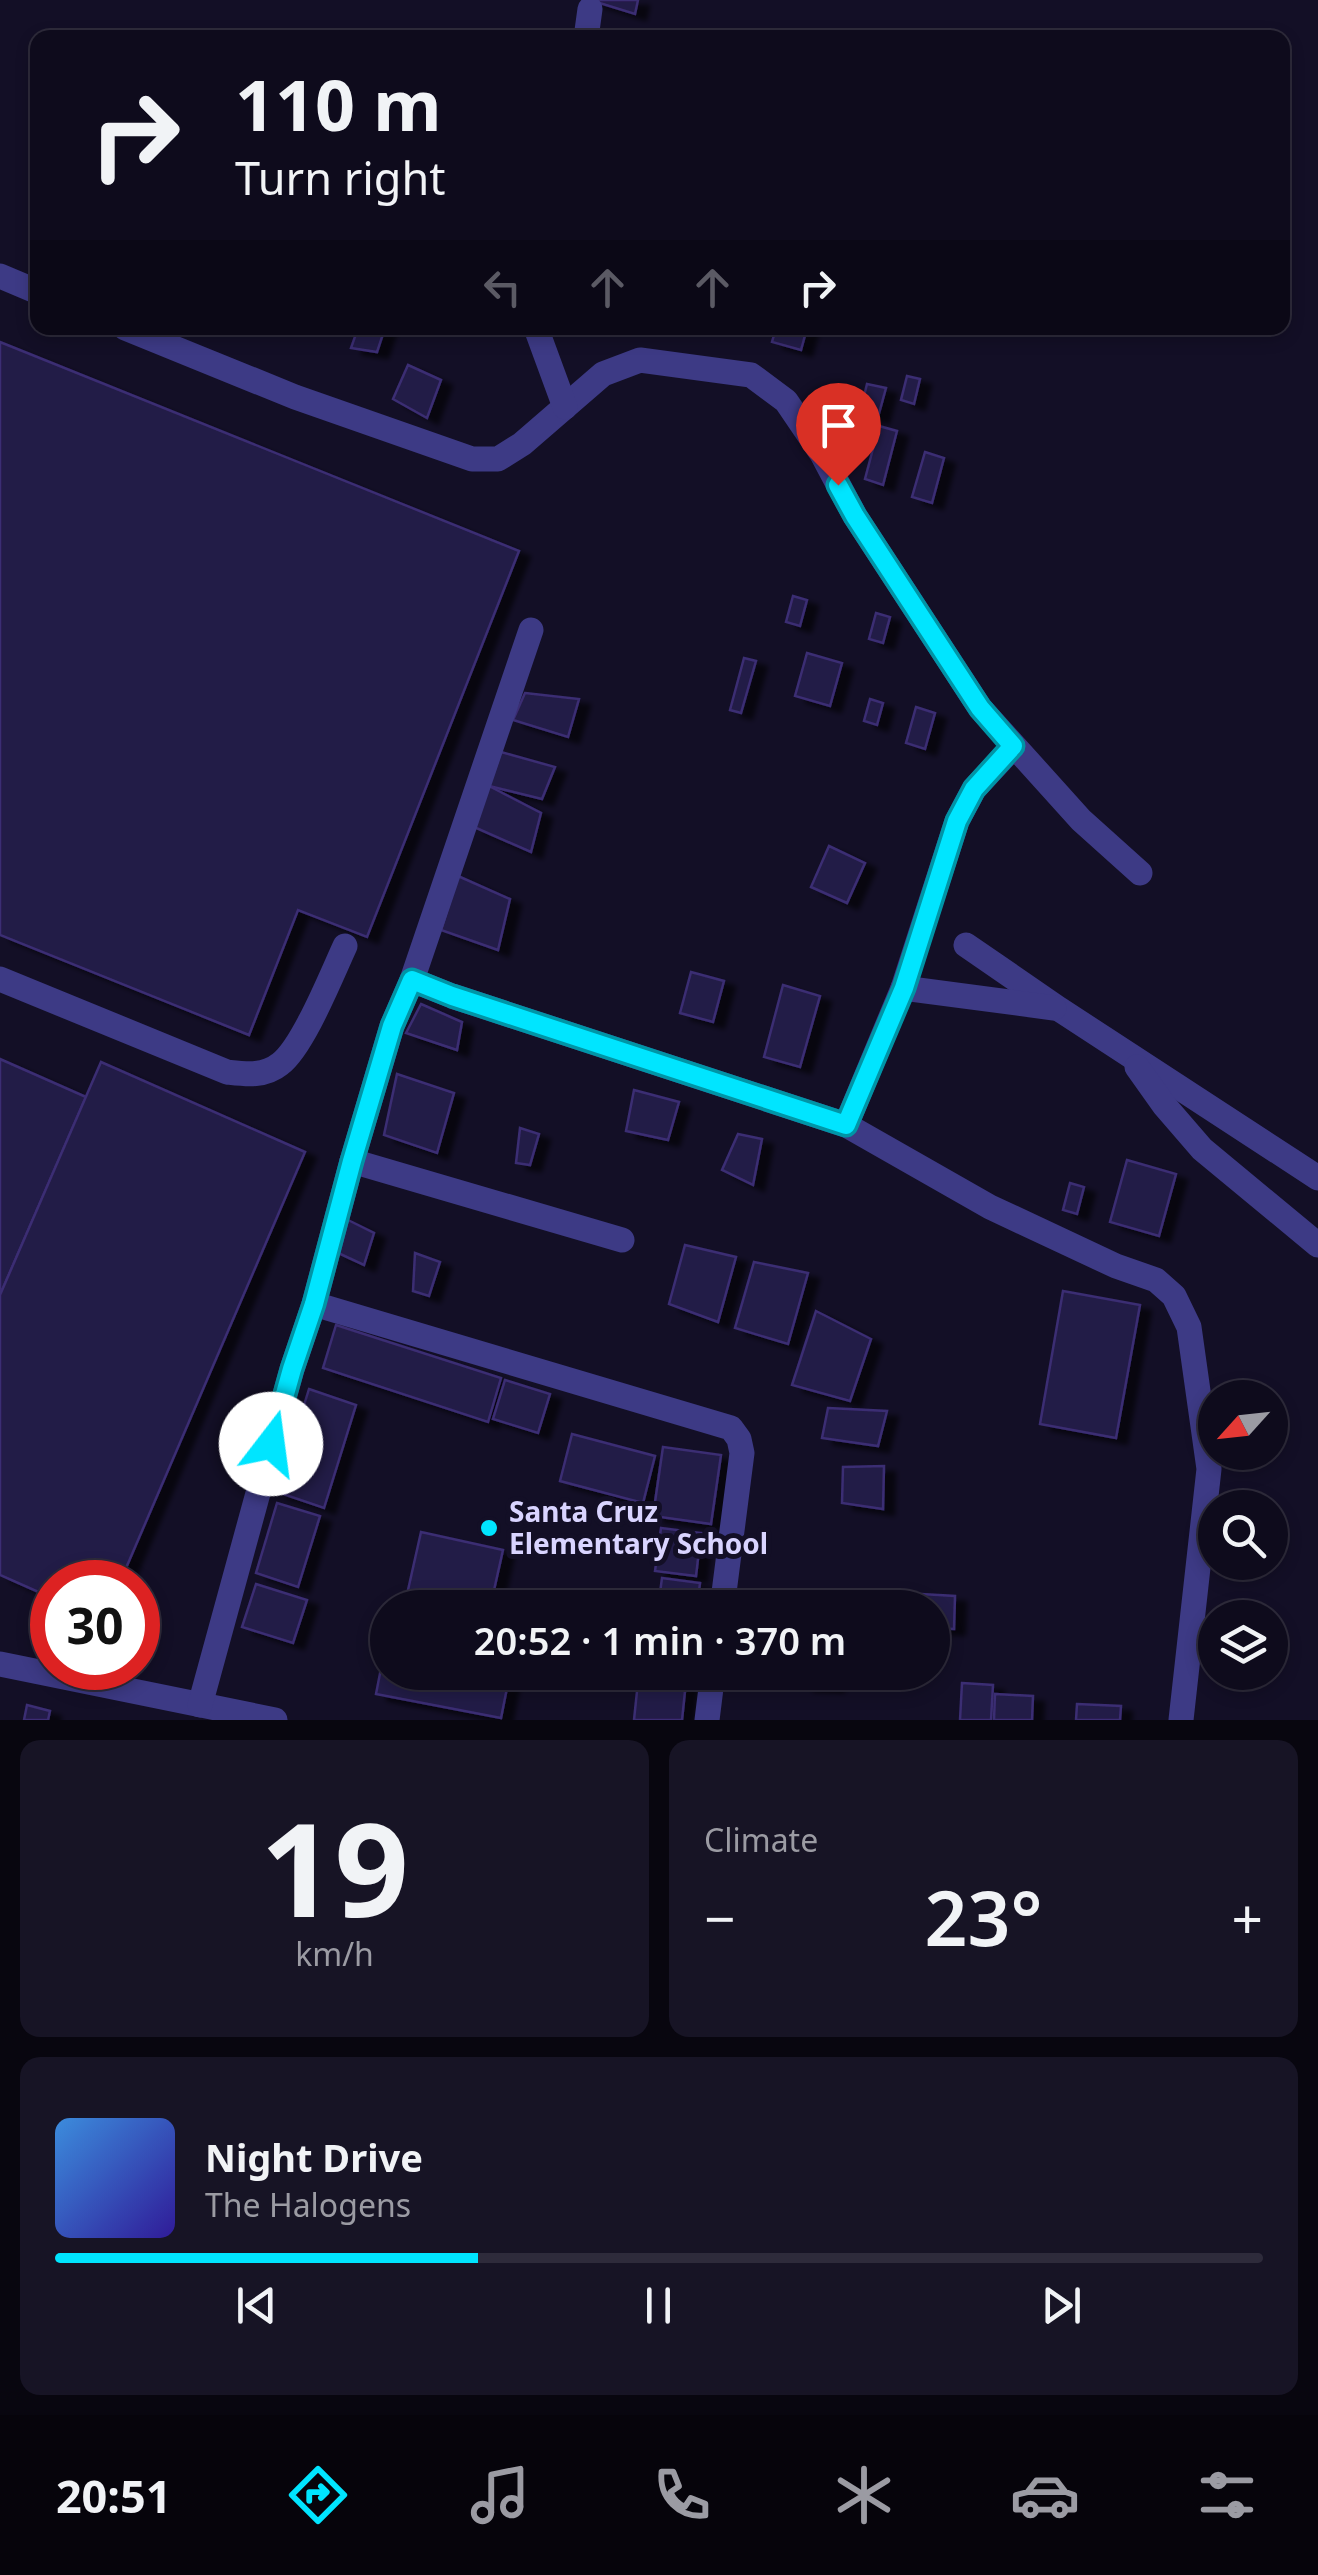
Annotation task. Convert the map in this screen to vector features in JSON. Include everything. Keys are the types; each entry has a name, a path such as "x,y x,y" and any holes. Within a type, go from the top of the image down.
{"street":[{"path":"587,30 590,10"},
{"path":"0,276 30,289"},
{"path":"142,335 296,397 472,459 498,460 603,374 640,360 751,375 786,401 822,454 855,516 980,708 1081,820 1140,872"},
{"path":"539,335 565,406"},
{"path":"200,1705 392,1026 412,980 531,630"},
{"path":"846,1125 904,988 957,821 974,789 1013,746"},
{"path":"966,944 1318,1178"},
{"path":"0,979 227,1072 254,1076 280,1064 304,1033 345,946"},
{"path":"412,980 846,1125 990,1207 1116,1266 1156,1280 1174,1296 1189,1327 1209,1470 1181,1720"},
{"path":"904,988 1060,1009"},
{"path":"1126,1053 1202,1149 1318,1245"},
{"path":"352,1161 622,1240"},
{"path":"314,1304 731,1428 739,1439 742,1454 724,1590"},
{"path":"0,1664 275,1720"},
{"path":"707,1720 711,1690"}],"building":[{"path":"590,0 638,0 635,14"},
{"path":"356,335 383,335 377,352 351,348"},
{"path":"774,335 805,335 801,350 772,342"},
{"path":"0,342 519,551 367,937 298,910 249,1035 0,935"},
{"path":"408,365 441,380 427,418 393,399"},
{"path":"907,376 920,379 914,404 901,400"},
{"path":"867,384 886,388 878,417 860,412"},
{"path":"879,426 897,431 883,485 865,479"},
{"path":"925,452 944,458 932,503 912,497"},
{"path":"793,596 807,600 800,626 786,622"},
{"path":"876,613 890,617 883,643 869,639"},
{"path":"807,653 842,663 830,706 795,696"},
{"path":"744,658 756,661 741,713 730,710"},
{"path":"525,693 579,699 568,737 513,720"},
{"path":"870,699 883,703 877,725 864,721"},
{"path":"916,707 935,713 925,749 906,743"},
{"path":"501,752 555,767 542,799 489,786"},
{"path":"489,786 541,813 531,852 474,827"},
{"path":"829,846 865,863 847,903 811,887"},
{"path":"458,876 510,899 498,950 441,930"},
{"path":"691,972 724,981 713,1022 680,1013"},
{"path":"783,985 820,996 800,1067 764,1057"},
{"path":"421,1004 462,1022 457,1050 406,1033"},
{"path":"0,1059 86,1097 0,1295"},
{"path":"101,1062 305,1152 129,1560 30,1560 30,1588 0,1575 0,1295"},
{"path":"397,1074 454,1093 437,1153 384,1135"},
{"path":"634,1090 679,1102 668,1140 626,1131"},
{"path":"520,1128 539,1134 530,1165 516,1163"},
{"path":"738,1134 762,1139 753,1185 722,1170"},
{"path":"1127,1160 1176,1174 1159,1236 1110,1222"},
{"path":"1070,1183 1084,1187 1077,1214 1063,1210"},
{"path":"348,1220 374,1233 364,1265 336,1252"},
{"path":"685,1245 736,1257 718,1322 669,1304"},
{"path":"415,1253 440,1262 429,1296 413,1291"},
{"path":"754,1262 808,1273 788,1344 735,1328"},
{"path":"1063,1291 1140,1305 1116,1438 1040,1424"},
{"path":"816,1311 871,1339 850,1401 792,1385"},
{"path":"336,1325 501,1378 488,1422 323,1368"},
{"path":"505,1380 550,1394 538,1433 493,1419"},
{"path":"309,1389 356,1405 324,1508 277,1492"},
{"path":"828,1408 887,1411 878,1446 822,1438"},
{"path":"572,1434 655,1456 643,1503 560,1481"},
{"path":"663,1447 721,1455 711,1524 653,1516"},
{"path":"884,1466 883,1509 842,1503 843,1467"},
{"path":"277,1503 320,1516 298,1587 256,1573"},
{"path":"661,1528 701,1533 696,1576 655,1571"},
{"path":"421,1532 503,1550 494,1590 408,1590"},
{"path":"662,1578 700,1583 699,1590 660,1590"},
{"path":"256,1584 307,1600 293,1643 242,1627"},
{"path":"950,1596 955,1596 954,1629 950,1629"},
{"path":"962,1683 993,1685 991,1720 960,1720"},
{"path":"377,1690 507,1690 501,1718 376,1694"},
{"path":"637,1690 685,1690 682,1720 634,1720"},
{"path":"995,1694 1033,1696 1032,1720 994,1720"},
{"path":"1077,1704 1121,1706 1120,1720 1076,1720"},
{"path":"27,1705 50,1711 48,1720 24,1720"}],"place":[{"name":"Santa Cruz Elementary School","path":"489,1528"}],"route":[{"path":"271,1444 392,1026 412,980 846,1125 904,988 957,821 974,789 1013,746 980,708 838,485"}]}
